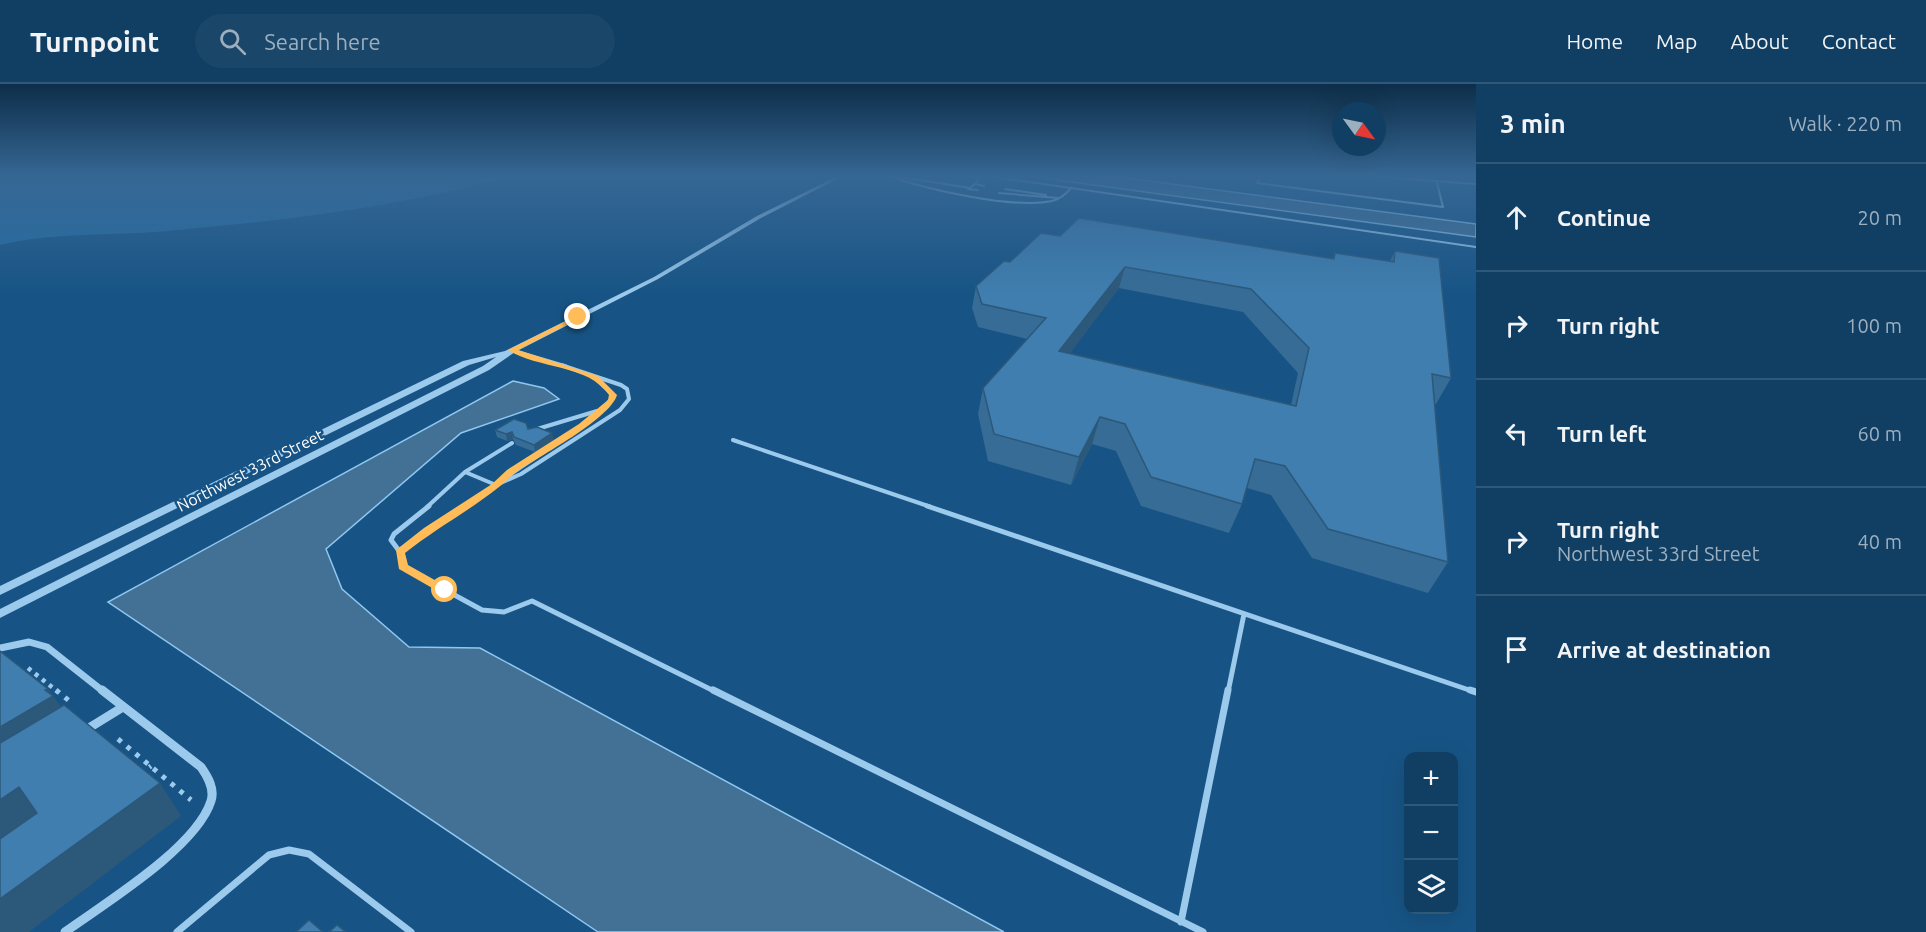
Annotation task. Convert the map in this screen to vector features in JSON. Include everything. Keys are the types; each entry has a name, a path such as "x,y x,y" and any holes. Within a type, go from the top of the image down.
{"street":[{"name":"Northwest 33rd Street","path":"0,614 486,368 512,350 656,278 760,216"},
{"name":"Northwest 33rd Street","path":"1,590 466,363 512,350"},
{"path":"1,590 20,604"},
{"path":"0,648 29,642 47,647 201,767 211,785 211,799 201,821 185,840 65,932"},
{"path":"76,737 123,707"}],"lane":[{"path":"1260,216 1476,247"},
{"path":"400,552 427,530 496,486 521,474 626,404 629,393 624,385 609,378 595,378 512,350"},
{"path":"496,486 510,472 582,426 605,407 613,395 595,378"},
{"path":"531,432 605,407"},
{"path":"733,440 1476,693"},
{"path":"512,443 465,472 439,498 394,534 391,540 400,552 400,562 408,571 482,610 504,612 532,601 1203,932"},
{"path":"465,472 496,486"},
{"path":"1181,921 1244,614"},
{"path":"177,932 269,855 282,850 299,850 309,854 411,932"}],"path":[{"path":"28,668 73,704"},
{"path":"35,685 44,680"},
{"path":"118,738 191,800"},
{"path":"132,779 151,766"}],"shaded area":[{"path":"0,216 308,216 147,233 41,238 0,245"},
{"path":"1318,216 1412,216 1476,224 1476,237"},
{"path":"513,381 544,388 559,399 461,433 326,549 342,589 409,647 480,648 1004,932 598,932 108,602"}],"building":[{"path":"1079,218 1334,259 1335,253 1394,262 1395,251 1439,258 1451,378 1432,374 1448,562 1328,529 1285,466 1255,459 1242,504 1151,477 1125,424 1100,417 1079,457 994,434 983,388 1046,318 982,304 976,286 1004,261 1010,262 1041,233 1060,236","holes":["1125,267 1251,289 1309,348 1296,406 1059,351"]},
{"path":"514,419 526,423 528,429 537,427 552,433 534,445 514,437 512,432 506,434 495,430"},
{"path":"0,651 48,689 45,690 53,696 0,727"},
{"path":"64,705 160,783 0,899 0,839 37,813 19,787 0,800 0,743"},
{"path":"309,920 323,932 296,932"},
{"path":"337,925 346,932 329,932"}],"route":[{"path":"445,590 403,567 399,558 400,552 427,530 496,486 510,472 582,426 611,401 613,395 609,389 595,378 512,350 578,317"}]}
